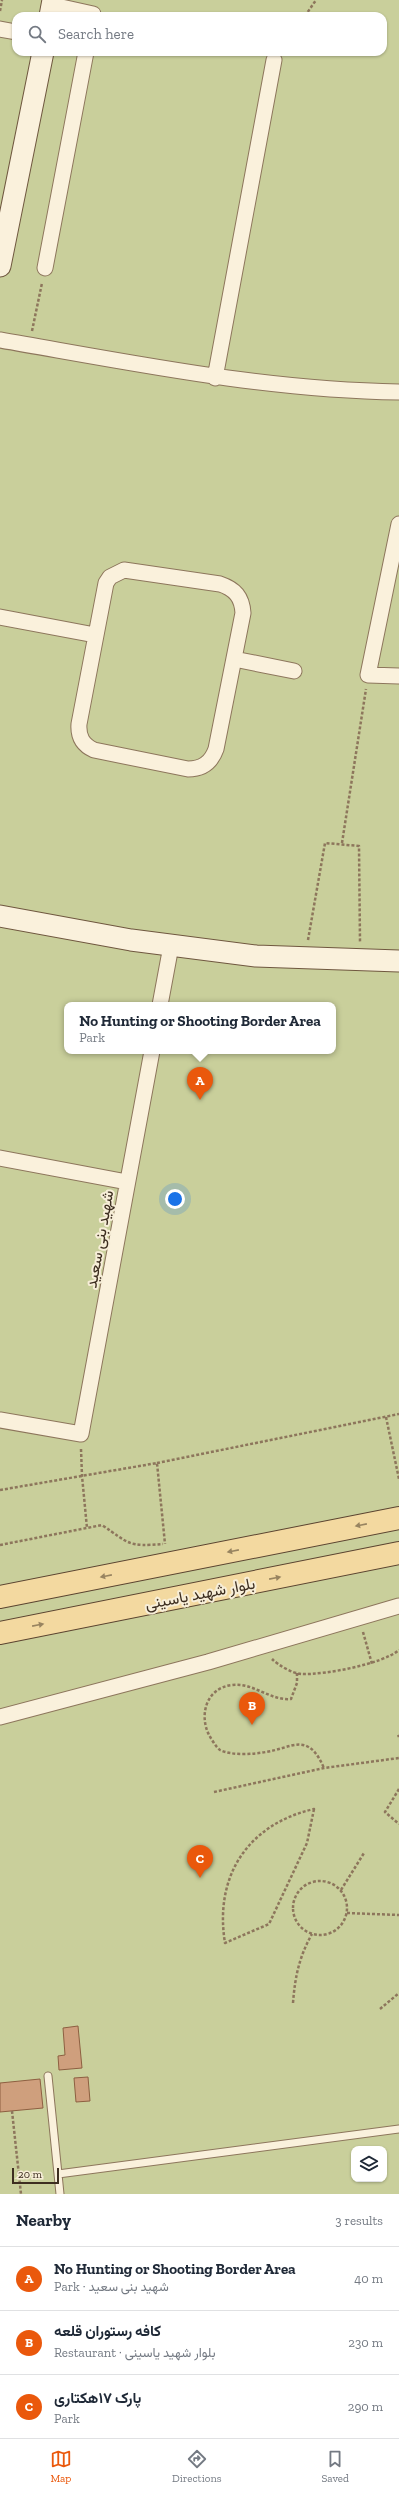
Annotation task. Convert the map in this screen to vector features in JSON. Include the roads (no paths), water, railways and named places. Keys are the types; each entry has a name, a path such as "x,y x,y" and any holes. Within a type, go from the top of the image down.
{"main road":[{"path":"0,1597 399,1518"},
{"name":"بلوار شهید یاسینی","path":"0,1633 399,1553"}],"street":[{"path":"51,7 81,12"},
{"path":"0,28 12,31"},
{"path":"0,266 42,56"},
{"path":"45,268 85,56"},
{"path":"215,378 274,60"},
{"path":"0,340 215,378 324,389 399,390"},
{"path":"399,524 368,674 399,676"},
{"path":"131,570 220,584 234,591 242,605 234,659 213,756 202,767 188,769 94,750 83,743 78,730 95,635 106,583 117,572 131,570"},
{"path":"0,617 95,635"},
{"path":"234,659 294,671"},
{"path":"0,916 171,946 256,956 399,961"},
{"path":"161,1002 171,946"},
{"name":"شهید بنی سعید","path":"0,1420 81,1434 151,1054"},
{"path":"0,1158 128,1182"},
{"path":"0,1717 261,1646 399,1606"}],"lane":[{"path":"48,2076 60,2194"},
{"path":"58,2174 399,2129"}],"place":[{"name":"No Hunting or Shooting Border Area","path":"200,1100"},
{"name":"کافه رستوران قلعه","path":"252,1725"},
{"name":"پارک ۱۷هکتاری","path":"200,1878"}]}
